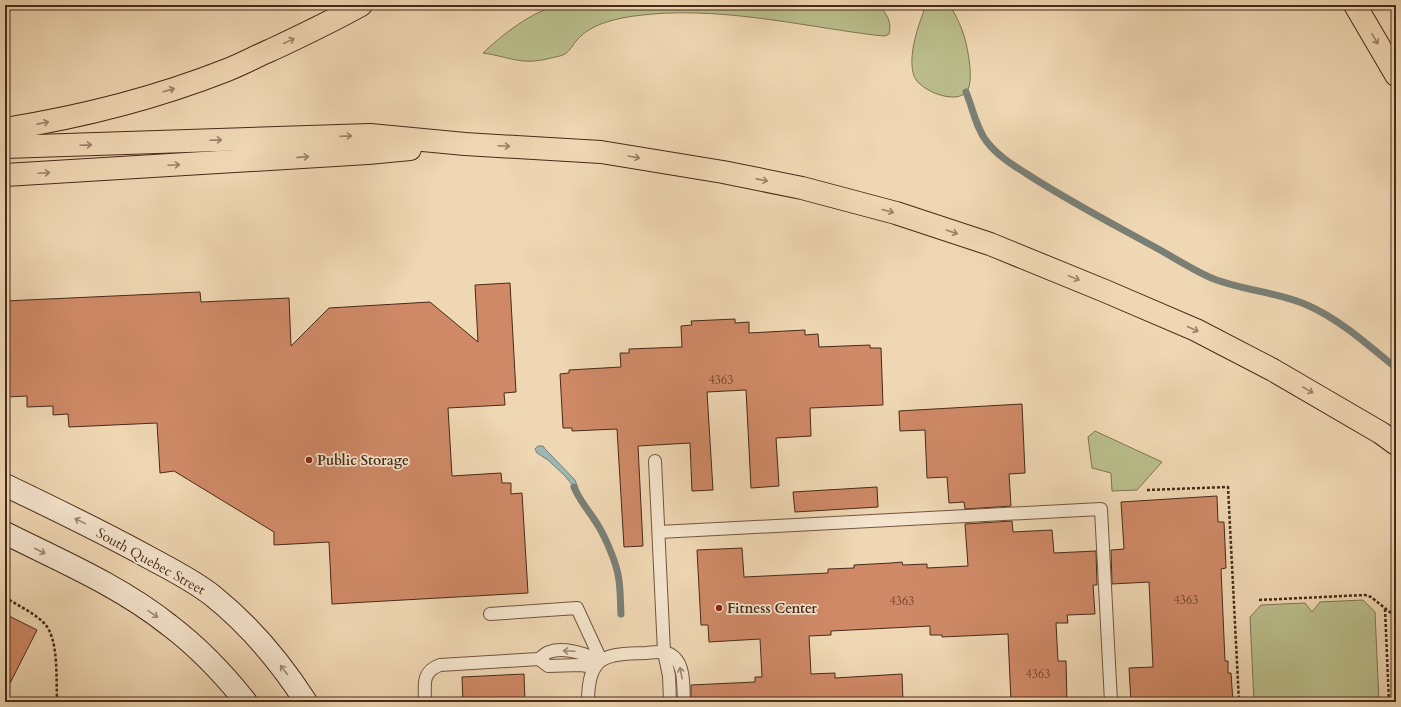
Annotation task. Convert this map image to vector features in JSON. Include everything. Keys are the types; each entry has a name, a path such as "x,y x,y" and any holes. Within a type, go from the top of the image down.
{"highway":[{"path":"5,129 43,123 100,110 174,89 228,70 361,5"},
{"path":"1355,5 1396,75"},
{"path":"5,147 370,135 465,144 536,147 608,153 723,172 802,188 896,213 990,244 1196,330 1273,370 1374,429 1396,444"},
{"path":"5,175 368,153 465,144"}],"street":[{"name":"South Quebec Street","path":"5,484 125,544 173,570 212,595 254,634 298,688 306,702"},
{"path":"5,533 98,580 144,607 168,624 210,661 246,702"}],"lane":[{"path":"655,461 664,652 670,702"},
{"path":"659,532 1101,509 1111,702"},
{"path":"490,614 576,608 598,664"},
{"path":"588,702 590,677 598,664 609,656 621,653 664,652 675,657 679,665 682,676 684,702"},
{"path":"426,702 426,678 435,667 446,664 539,659 548,666 598,664"}],"path":[{"path":"1147,490 1228,487 1239,702"},
{"path":"1259,600 1365,595 1371,597 1396,616"},
{"path":"5,597 38,618 49,629 53,638 57,700"},
{"path":"1385,609 1389,702"}],"green space":[{"path":"556,5 879,5 888,18 890,29 889,34 885,36 755,18 695,13 664,13 634,16 603,23 583,34 567,53 556,57 524,61 483,53 499,38 526,19"},
{"path":"926,5 950,5 962,30 969,58 970,81 969,87 965,93 959,96 951,97 932,92 918,82 914,76 912,68 913,49 917,30"},
{"path":"1095,431 1162,462 1137,490 1112,491 1111,473 1092,468 1088,437"},
{"path":"1363,600 1375,612 1379,702 1254,702 1250,617 1261,605 1305,603 1312,612 1320,602"}],"water":[{"path":"538,446 543,446 575,480 578,488 574,487 548,460 537,453 535,449"}],"building":[{"path":"510,283 516,392 504,393 505,405 448,408 452,476 501,473 502,483 511,483 511,494 522,493 528,593 332,604 329,542 274,545 274,532 174,471 160,473 157,423 69,427 68,414 53,415 53,406 27,407 27,396 6,397 5,301 200,292 201,302 289,298 291,346 329,308 430,302 478,342 475,285"},
{"path":"735,319 735,323 749,322 749,333 805,330 805,335 818,334 819,347 870,345 870,348 881,348 883,405 810,408 811,436 776,438 779,486 751,488 746,390 707,392 713,490 692,491 690,443 638,446 643,546 624,547 617,429 572,431 572,428 563,428 560,374 569,373 569,370 621,367 620,353 629,353 629,349 682,347 681,326 692,325 691,321"},
{"path":"1022,404 1025,473 1009,474 1011,506 965,509 964,502 949,503 947,477 927,478 925,430 900,431 899,411"},
{"path":"877,487 878,507 795,512 793,492"},
{"path":"1217,496 1218,522 1224,522 1226,568 1221,569 1225,661 1228,661 1228,673 1231,673 1233,702 1131,702 1129,668 1153,667 1149,582 1112,584 1111,550 1124,549 1121,502"},
{"path":"1012,521 1013,532 1052,530 1054,553 1096,551 1097,585 1093,585 1095,614 1067,615 1068,623 1056,623 1058,661 1066,661 1067,702 1011,702 1008,634 942,637 942,635 930,635 930,626 831,631 831,635 809,636 811,674 835,673 835,678 902,674 903,702 691,702 691,685 755,682 755,677 762,677 760,639 709,642 708,625 701,625 697,550 742,548 744,577 828,573 828,569 854,568 854,565 902,562 903,565 927,564 927,568 968,566 965,524"},
{"path":"5,614 37,630 5,693"},
{"path":"524,674 525,702 463,702 462,677"}],"waterway":[{"path":"966,92 977,125 983,137 991,147 1011,164 1042,184 1214,279 1285,297 1319,311 1343,325 1396,368"},
{"path":"574,487 579,498 601,531 614,560 619,581 621,614"}],"place":[{"name":"Public Storage","path":"309,460"},
{"name":"Fitness Center","path":"719,608"}]}
